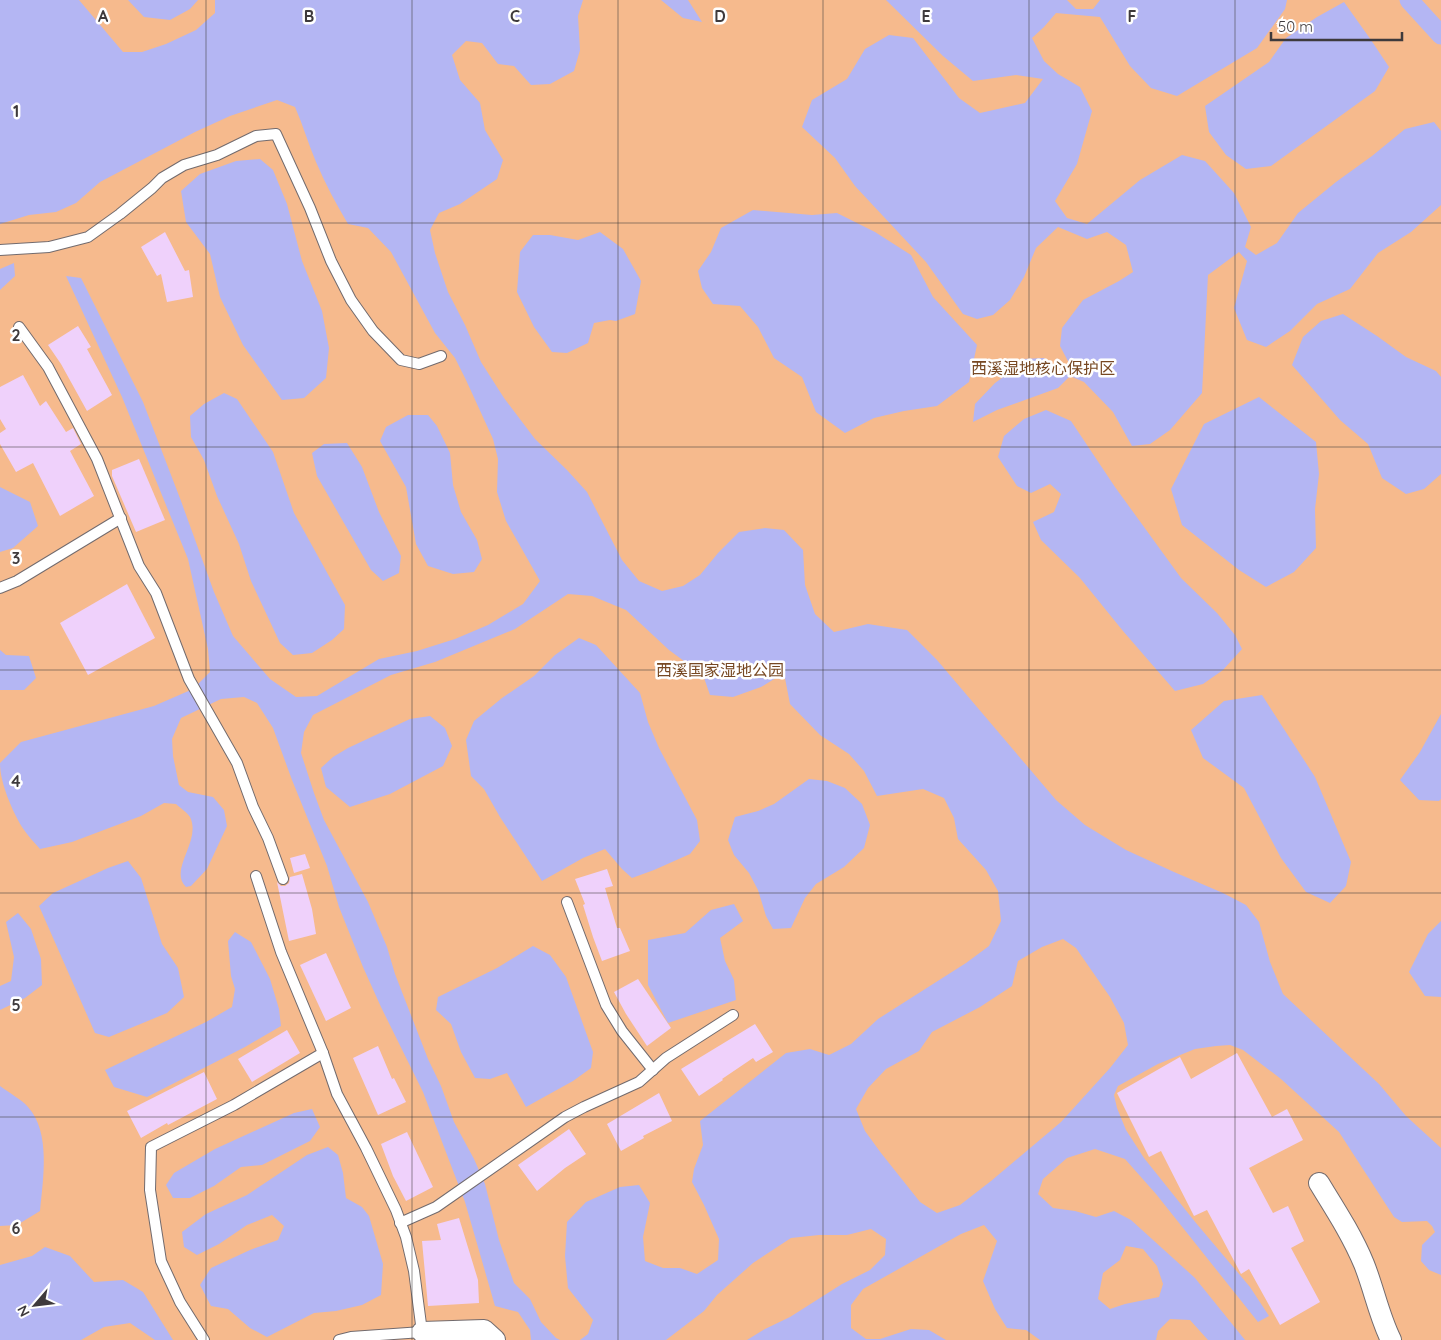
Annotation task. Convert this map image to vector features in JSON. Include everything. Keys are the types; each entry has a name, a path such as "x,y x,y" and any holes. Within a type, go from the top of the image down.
{"street":[{"path":"1320,1183 1364,1263 1384,1325 1391,1340"},
{"path":"422,1332 484,1330 495,1340"}],"lane":[{"path":"0,250 50,247 88,238 146,193 162,178 184,165 217,155 256,136 276,134 310,208 331,261 351,300 373,330 402,360 419,364 442,356"},
{"path":"19,327 48,367 97,459 139,566 156,593 189,679 237,763 283,879"},
{"path":"0,588 17,581 121,518"},
{"path":"256,876 281,952 338,1094 396,1210 406,1237 414,1271 422,1332 351,1337 339,1340"},
{"path":"567,902 606,1006 622,1031 653,1070"},
{"path":"400,1223 436,1207 565,1117 638,1082 666,1058 734,1015"},
{"path":"204,1340 180,1302 161,1261 150,1190 151,1147 234,1105 323,1053"}],"green space":[{"name":"西溪国家湿地公园","path":"0,0 1441,0 1441,1340 0,1340"}],"water":[{"path":"0,0 79,0 123,52 142,52 166,44 196,30 215,13 215,0 583,0 578,16 580,50 574,71 550,84 531,85 514,66 498,64 482,43 466,41 452,55 460,80 480,103 485,130 503,160 497,179 460,204 439,213 430,230 435,253 448,292 481,362 504,398 535,439 587,492 622,560 639,581 662,591 683,586 700,575 739,532 765,528 784,530 803,550 805,585 815,614 834,632 868,624 907,630 937,660 1056,800 1085,825 1126,850 1246,905 1259,922 1270,962 1283,994 1379,1084 1406,1116 1441,1148 1441,1275 1429,1270 1421,1261 1422,1245 1435,1232 1432,1226 1427,1221 1402,1222 1394,1217 1339,1132 1281,1079 1243,1050 1230,1045 1216,1046 1195,1049 1158,1064 1118,1086 1114,1095 1126,1130 1144,1158 1250,1287 1269,1316 1258,1322 1156,1194 1125,1159 1095,1149 1067,1158 1043,1179 1038,1194 1053,1208 1075,1211 1096,1217 1114,1211 1131,1220 1195,1278 1245,1340 1208,1340 1190,1320 1170,1319 1158,1331 1156,1340 1040,1340 1026,1330 1007,1328 995,1309 983,1281 997,1241 984,1225 961,1234 863,1289 851,1305 851,1328 866,1339 880,1339 911,1329 929,1330 946,1340 747,1340 790,1317 842,1284 870,1270 885,1255 886,1239 871,1229 847,1235 791,1238 753,1263 717,1295 704,1311 666,1340 580,1340 588,1334 593,1320 568,1288 565,1256 567,1222 586,1202 620,1187 639,1185 650,1203 643,1237 645,1261 663,1268 680,1268 697,1274 718,1260 719,1239 692,1182 694,1169 703,1145 700,1121 786,1053 810,1049 829,1055 851,1044 878,1019 966,963 989,946 1001,921 998,891 986,870 958,839 954,818 944,798 923,789 877,796 864,771 849,754 820,735 790,704 784,673 761,687 733,697 710,695 703,675 669,650 626,610 592,596 568,594 515,629 435,662 391,675 313,715 304,732 301,753 324,820 368,902 454,1122 485,1184 499,1240 514,1283 530,1299 541,1322 560,1340 531,1340 530,1330 518,1312 495,1306 465,1202 423,1092 363,967 339,907 327,866 273,728 257,703 244,697 221,699 181,718 172,739 173,756 179,785 188,792 213,797 224,810 227,826 207,869 191,886 186,887 181,880 181,872 192,836 193,826 189,815 176,804 164,803 141,816 72,842 40,849 24,830 14,813 4,788 0,763 21,742 154,706 193,689 210,672 208,649 188,559 122,397 66,276 81,278 143,402 214,592 233,636 270,679 296,697 317,696 379,659 417,651 455,639 488,625 523,604 540,581 506,521 497,492 498,459 493,439 466,380 455,358 435,333 391,252 368,228 348,224 319,170 295,107 277,100 230,116 195,132 100,182 76,203 56,212 29,215 0,224","holes":["1063,939 1076,948 1110,997 1124,1023 1128,1045 1110,1068 1061,1122 960,1205 937,1213 920,1202 881,1153 865,1131 856,1109 868,1088 886,1069 919,1051 932,1032 980,1007 1012,986 1018,961 1042,947","1126,1246 1143,1249 1157,1266 1163,1284 1159,1297 1110,1309 1098,1299 1103,1273 1120,1260"]},
{"path":"128,0 198,0 190,9 170,20 144,17"},
{"path":"661,0 688,0 702,22 683,18"},
{"path":"886,0 1067,0 1076,9 1093,9 1100,0 1287,0 1285,9 1257,48 1177,96 1151,88 1130,66 1100,17 1056,13 1032,38 1044,61 1058,74 1080,87 1092,111 1077,164 1055,201 1067,218 1087,224 1140,180 1182,155 1205,161 1234,193 1251,227 1245,247 1256,255 1277,243 1298,213 1405,129 1434,122 1441,131 1441,205 1411,232 1378,253 1350,289 1317,304 1290,331 1266,347 1247,340 1234,308 1247,261 1239,252 1208,275 1202,393 1170,430 1150,444 1132,446 1113,412 1084,382 1070,376 1058,388 997,410 973,422 975,404 995,383 1013,370 1023,359 1044,358 1059,372 1070,365 1060,346 1062,328 1083,300 1133,272 1126,245 1107,232 1087,239 1058,227 1036,248 1024,277 1010,300 993,315 977,319 963,314 926,262 855,186 835,158 802,127 812,100 847,79 865,49 889,35 913,38 959,98 980,113 1025,103 1043,79 1016,75 973,81 943,56"},
{"path":"1344,2 1389,67 1375,91 1271,166 1246,169 1226,155 1209,132 1205,106 1269,62 1286,38"},
{"path":"260,159 273,170 287,204 302,261 322,311 329,348 326,378 304,398 282,400 243,345 220,297 210,254 186,222 181,191 200,174 236,161"},
{"path":"753,210 812,215 837,213 875,232 911,255 933,297 977,345 969,382 937,406 874,418 845,433 816,412 802,377 774,358 758,327 740,306 713,304 702,288 698,271 711,252 721,228"},
{"path":"600,232 623,249 641,281 635,314 616,321 610,320 594,323 588,343 567,353 552,352 534,327 517,292 520,252 533,235 550,235 578,240"},
{"path":"14,263 15,276 0,290 0,269"},
{"path":"1343,314 1406,357 1436,371 1441,377 1441,474 1424,489 1406,494 1382,478 1368,444 1340,420 1292,365 1303,337 1321,321"},
{"path":"224,393 237,399 273,452 294,513 345,605 344,629 332,640 312,653 293,655 280,643 251,581 239,544 217,496 204,460 191,437 190,416 204,404"},
{"path":"1259,397 1316,442 1319,474 1315,509 1316,548 1294,572 1266,587 1239,570 1182,525 1171,489 1204,424"},
{"path":"1046,410 1071,421 1115,487 1181,578 1217,613 1235,635 1242,649 1223,670 1203,684 1175,691 1080,578 1041,540 1033,522 1054,512 1061,494 1050,484 1031,493 1017,486 998,457 1004,436 1024,419"},
{"path":"408,415 428,415 437,426 450,453 453,485 461,512 477,540 482,559 474,572 453,574 428,566 416,544 406,487 380,441 386,427"},
{"path":"347,443 362,467 379,512 401,556 399,573 383,581 371,570 317,476 312,453 324,444"},
{"path":"0,487 30,502 38,526 13,548 0,552"},
{"path":"579,638 596,645 640,693 648,722 659,748 697,820 700,841 690,854 632,878 605,849 583,858 542,881 484,789 471,776 466,740 474,721 502,698 534,676 555,655"},
{"path":"0,650 6,655 29,656 36,678 24,690 0,690"},
{"path":"1262,695 1315,777 1351,862 1346,886 1330,903 1306,892 1281,858 1244,788 1203,758 1191,730 1224,701"},
{"path":"1441,714 1441,799 1439,801 1419,800 1400,780 1420,752"},
{"path":"430,716 445,728 452,746 443,766 390,794 350,807 326,787 321,768 333,757 410,719"},
{"path":"809,779 827,781 845,788 862,804 870,825 864,848 844,867 816,884 805,898 791,928 773,929 766,916 758,890 749,873 734,855 728,840 735,817 758,811 774,804"},
{"path":"128,861 141,878 162,944 178,968 184,997 167,1013 109,1037 95,1033 39,906 53,893"},
{"path":"734,904 743,921 720,938 725,961 734,980 736,1000 668,1023 648,985 648,940 685,933 711,910"},
{"path":"18,913 31,929 41,959 42,985 25,998 0,1010 0,986 11,981 14,957 6,922"},
{"path":"1441,921 1441,997 1425,996 1409,972 1428,934"},
{"path":"235,932 251,942 270,979 279,1009 281,1026 245,1047 147,1097 114,1087 105,1070 206,1022 232,1007 235,989 231,976 228,941"},
{"path":"533,946 550,955 566,977 593,1052 591,1068 573,1081 526,1107 507,1073 490,1079 475,1078 461,1052 451,1024 436,1010 438,997 497,968"},
{"path":"0,1086 28,1107 40,1129 43,1143 44,1171 40,1211 17,1225 0,1226"},
{"path":"312,1109 320,1127 310,1141 262,1165 241,1167 214,1186 190,1198 173,1198 166,1185 174,1173 215,1149 294,1113"},
{"path":"328,1147 338,1155 343,1173 346,1198 362,1207 369,1216 383,1264 381,1295 362,1305 336,1311 314,1313 267,1337 250,1328 228,1309 211,1306 200,1285 211,1268 250,1250 278,1240 284,1226 272,1215 247,1225 219,1244 197,1255 184,1247 182,1232 206,1214 247,1195 307,1155"},
{"path":"45,1247 70,1256 94,1282 123,1280 143,1292 173,1340 155,1340 130,1323 104,1327 81,1340 0,1340 0,1265 32,1256"}],"building":[{"path":"165,232 185,271 189,270 193,297 167,302 161,274 157,276 141,247"},
{"path":"78,326 91,347 87,349 112,395 87,411 61,364 48,345"},
{"path":"23,375 40,406 46,401 66,432 73,428 81,444 70,451 94,496 60,516 33,463 16,472 0,444 0,433 6,429 0,419 0,387"},
{"path":"139,459 165,520 136,532 112,476 112,470"},
{"path":"127,584 155,638 88,675 60,623"},
{"path":"305,854 310,868 294,873 290,858"},
{"path":"607,869 613,886 605,888 617,928 620,928 630,951 602,961 583,905 585,904 575,879"},
{"path":"302,874 312,909 316,934 289,941 277,882 281,886 285,886 289,883 290,877"},
{"path":"326,953 351,1008 326,1021 300,965"},
{"path":"638,979 671,1028 647,1046 614,992"},
{"path":"755,1024 773,1052 756,1062 753,1058 699,1096 681,1069"},
{"path":"287,1030 300,1053 252,1082 238,1059"},
{"path":"378,1046 392,1079 394,1078 406,1102 378,1115 353,1058"},
{"path":"1237,1053 1272,1117 1287,1109 1303,1140 1249,1168 1273,1213 1288,1206 1304,1241 1291,1248 1320,1302 1280,1325 1249,1269 1241,1274 1207,1210 1194,1216 1161,1151 1149,1157 1117,1093 1180,1057 1191,1079"},
{"path":"204,1072 217,1099 141,1138 127,1111"},
{"path":"659,1093 672,1121 643,1136 644,1138 621,1151 607,1124"},
{"path":"569,1129 586,1154 537,1191 518,1165"},
{"path":"407,1132 433,1187 406,1201 393,1176 381,1144"},
{"path":"459,1218 478,1280 479,1303 428,1306 422,1241 441,1240 437,1224"}],"waterway":[{"path":"1409,0 1441,35"}],"park label":[{"name":"西溪湿地核心保护区","path":"1043,368"}]}
